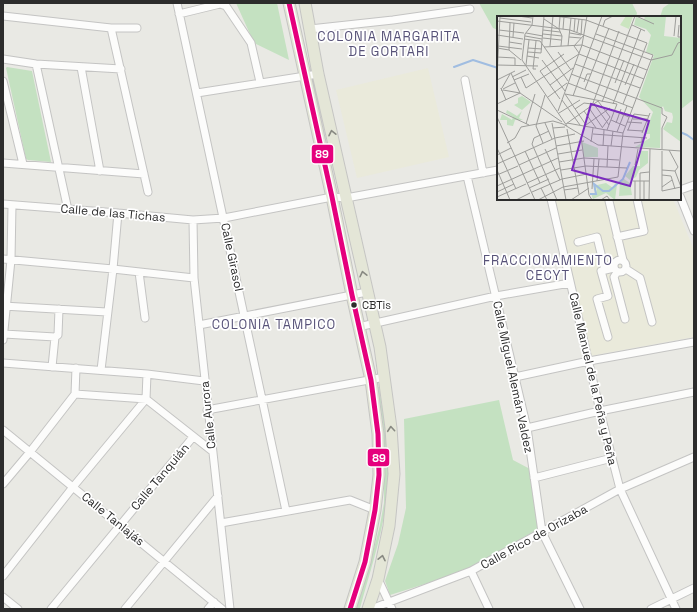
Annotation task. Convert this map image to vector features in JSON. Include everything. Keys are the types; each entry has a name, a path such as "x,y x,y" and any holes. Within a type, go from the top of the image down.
{"main road":[{"path":"289,3 332,197 358,326 371,380 378,434 380,475 375,510 365,562 350,609"},
{"path":"305,3 318,74 380,347 391,428 394,474 389,526 378,579 368,609"}],"street":[{"name":"Calle Girasol","path":"177,3 286,511"},
{"path":"180,14 220,4 226,6 251,43 260,82"},
{"path":"310,29 393,20 470,9"},
{"path":"3,16 112,28 137,28"},
{"path":"112,28 148,192"},
{"path":"3,59 36,64 121,69"},
{"path":"36,64 68,210"},
{"path":"81,67 100,171"},
{"path":"197,93 318,74"},
{"path":"465,80 483,173"},
{"path":"3,83 23,164"},
{"path":"3,163 144,174"},
{"name":"Calle de las Tichas","path":"3,204 193,220 224,218 332,197 346,198 497,170"},
{"name":"Calle Miguel Alemán Valdez","path":"466,176 527,428 542,532 580,609"},
{"path":"681,190 694,186"},
{"path":"681,198 694,231"},
{"name":"Calle Manuel de la Peña y Peña","path":"551,200 600,411 620,489 676,609"},
{"path":"617,237 644,231 637,200"},
{"path":"609,201 623,260 626,264 626,269"},
{"path":"12,205 11,260 5,306 3,337 55,338"},
{"path":"101,370 118,213"},
{"name":"Calle Aurora","path":"193,220 194,278 207,410 230,609"},
{"path":"578,242 597,237 605,270"},
{"path":"3,259 194,278"},
{"path":"623,260 618,260 614,263 614,277 625,319"},
{"path":"608,337 597,299 608,296 601,271 615,270 622,272 626,269"},
{"path":"626,269 640,278 652,322"},
{"path":"139,272 145,318"},
{"path":"358,326 496,296 570,283"},
{"path":"199,325 367,292"},
{"path":"5,306 107,312"},
{"path":"52,367 55,338 58,335 59,309"},
{"path":"515,378 589,361 694,342"},
{"path":"3,363 147,374 204,381"},
{"path":"3,484 75,394 76,368"},
{"path":"3,576 73,487 146,399 147,374"},
{"path":"207,410 385,377"},
{"path":"527,428 600,411 694,392"},
{"path":"75,394 146,399 212,451"},
{"name":"Calle Tanlajás","path":"3,430 164,560 222,609"},
{"name":"Calle Tanquián","path":"51,609 193,437"},
{"name":"Calle Pico de Orizaba","path":"371,609 390,606 471,571 620,489 694,457"},
{"path":"534,478 612,458"},
{"path":"125,609 218,496"},
{"path":"221,523 350,500 375,510"},
{"path":"471,571 489,609"},
{"path":"378,579 390,606"},
{"path":"651,609 694,588"},
{"path":"5,600 18,609"},
{"path":"208,609 214,602"}],"shaded area":[{"path":"428,68 449,157 357,178 336,90"},
{"path":"554,200 673,200 694,250 694,337 590,356"}],"green space":[{"path":"236,3 277,3 289,60 254,43"},
{"path":"479,3 632,3 637,13 636,16 497,16 497,30 493,28"},
{"path":"670,3 694,3 694,99 681,109 681,16 660,16 663,8"},
{"path":"7,67 32,71 51,162 26,159"},
{"path":"378,387 386,436 388,485 384,516 377,547 360,608 357,609 356,607 370,564 380,525 384,503 384,432"},
{"path":"499,400 513,460 530,469 538,529 466,571 390,595 385,581 398,544 406,508 404,419"}],"waterway":[{"path":"454,67 473,60 497,68"},
{"path":"681,132 694,140"}],"transit line":[{"name":"89","path":"289,3 371,380 378,434 379,475 375,510 365,562 350,609"}],"place":[{"name":"CBTis","path":"354,305"}],"district":[{"name":"COLONIA MARGARITA DE GORTARI","path":"389,44"},
{"name":"FRACCIONAMIENTO CECYT","path":"548,268"},
{"name":"COLONIA TAMPICO","path":"274,324"}]}
